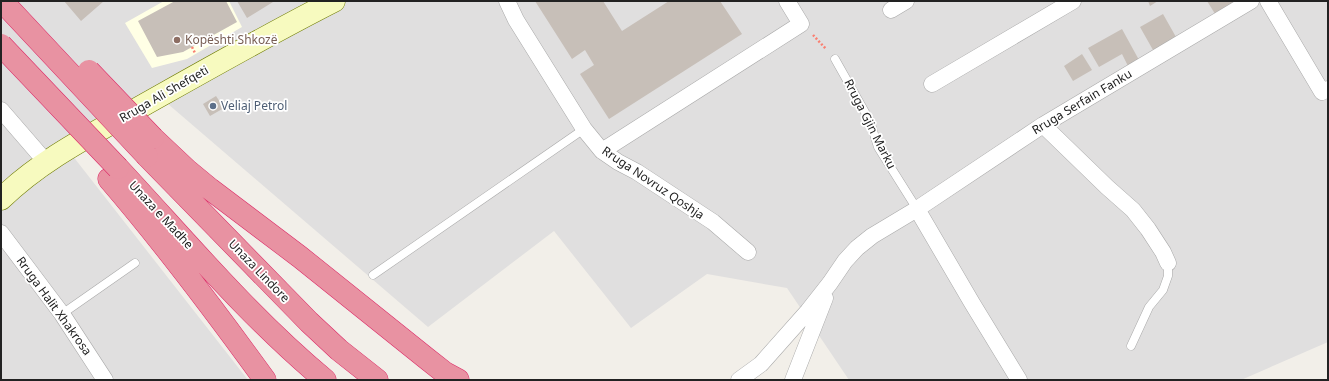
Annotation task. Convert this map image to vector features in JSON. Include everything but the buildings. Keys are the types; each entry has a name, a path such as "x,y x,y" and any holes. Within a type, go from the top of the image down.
{"highway":[{"path":"2,1 150,147 187,170 306,262 438,368 458,380"},
{"path":"22,1 150,147"},
{"name":"Unaza e Madhe","path":"1,45 113,173 291,351 325,380"},
{"path":"1,65 113,173 162,242 265,380"},
{"name":"Unaza Lindore","path":"150,147 272,285 339,350 377,380"}],"main road":[{"name":"Rruga Ali Shefqeti","path":"1,199 46,162 225,59 334,1"}],"street":[{"name":"Rruga Novruz Qoshja","path":"507,1 516,20 584,129 602,151 713,222 748,252"},
{"path":"602,151 801,24 787,1"},
{"path":"891,10 906,1"},
{"path":"932,84 1073,1"},
{"name":"Rruga Serfain Fanku","path":"739,380 761,364 830,284 845,261 857,248 872,236 917,209 1044,125 1251,1"},
{"path":"1268,1 1325,91"},
{"path":"1,110 46,162"},
{"path":"1044,125 1106,188 1133,210 1148,229 1163,252 1168,263"},
{"path":"917,209 1019,380"},
{"name":"Rruga Halit Xhakrosa","path":"1,233 62,314 105,380"},
{"name":"Rruga Serfain Fanku","path":"793,380 830,284"}],"lane":[{"name":"Rruga Gjin Marku","path":"835,59 870,121 878,147 917,209"},
{"path":"373,274 584,129"},
{"path":"62,314 135,263"},
{"path":"1131,346 1149,307 1163,290 1168,276 1168,263"}],"path":[{"path":"801,24 816,37 835,59"},
{"path":"192,47 196,54"}],"shaded area":[{"path":"1,1 1328,1 1328,342 1241,380 849,380 787,288 707,274 631,328 554,231 428,327 168,104 72,155 248,380 1,380"},
{"name":"Kopështi Shkozë","path":"164,1 229,1 242,27 187,59 152,68 125,23"}],"place":[{"name":"Kopështi Shkozë","path":"177,40"},
{"name":"Veliaj Petrol","path":"213,106"}]}
